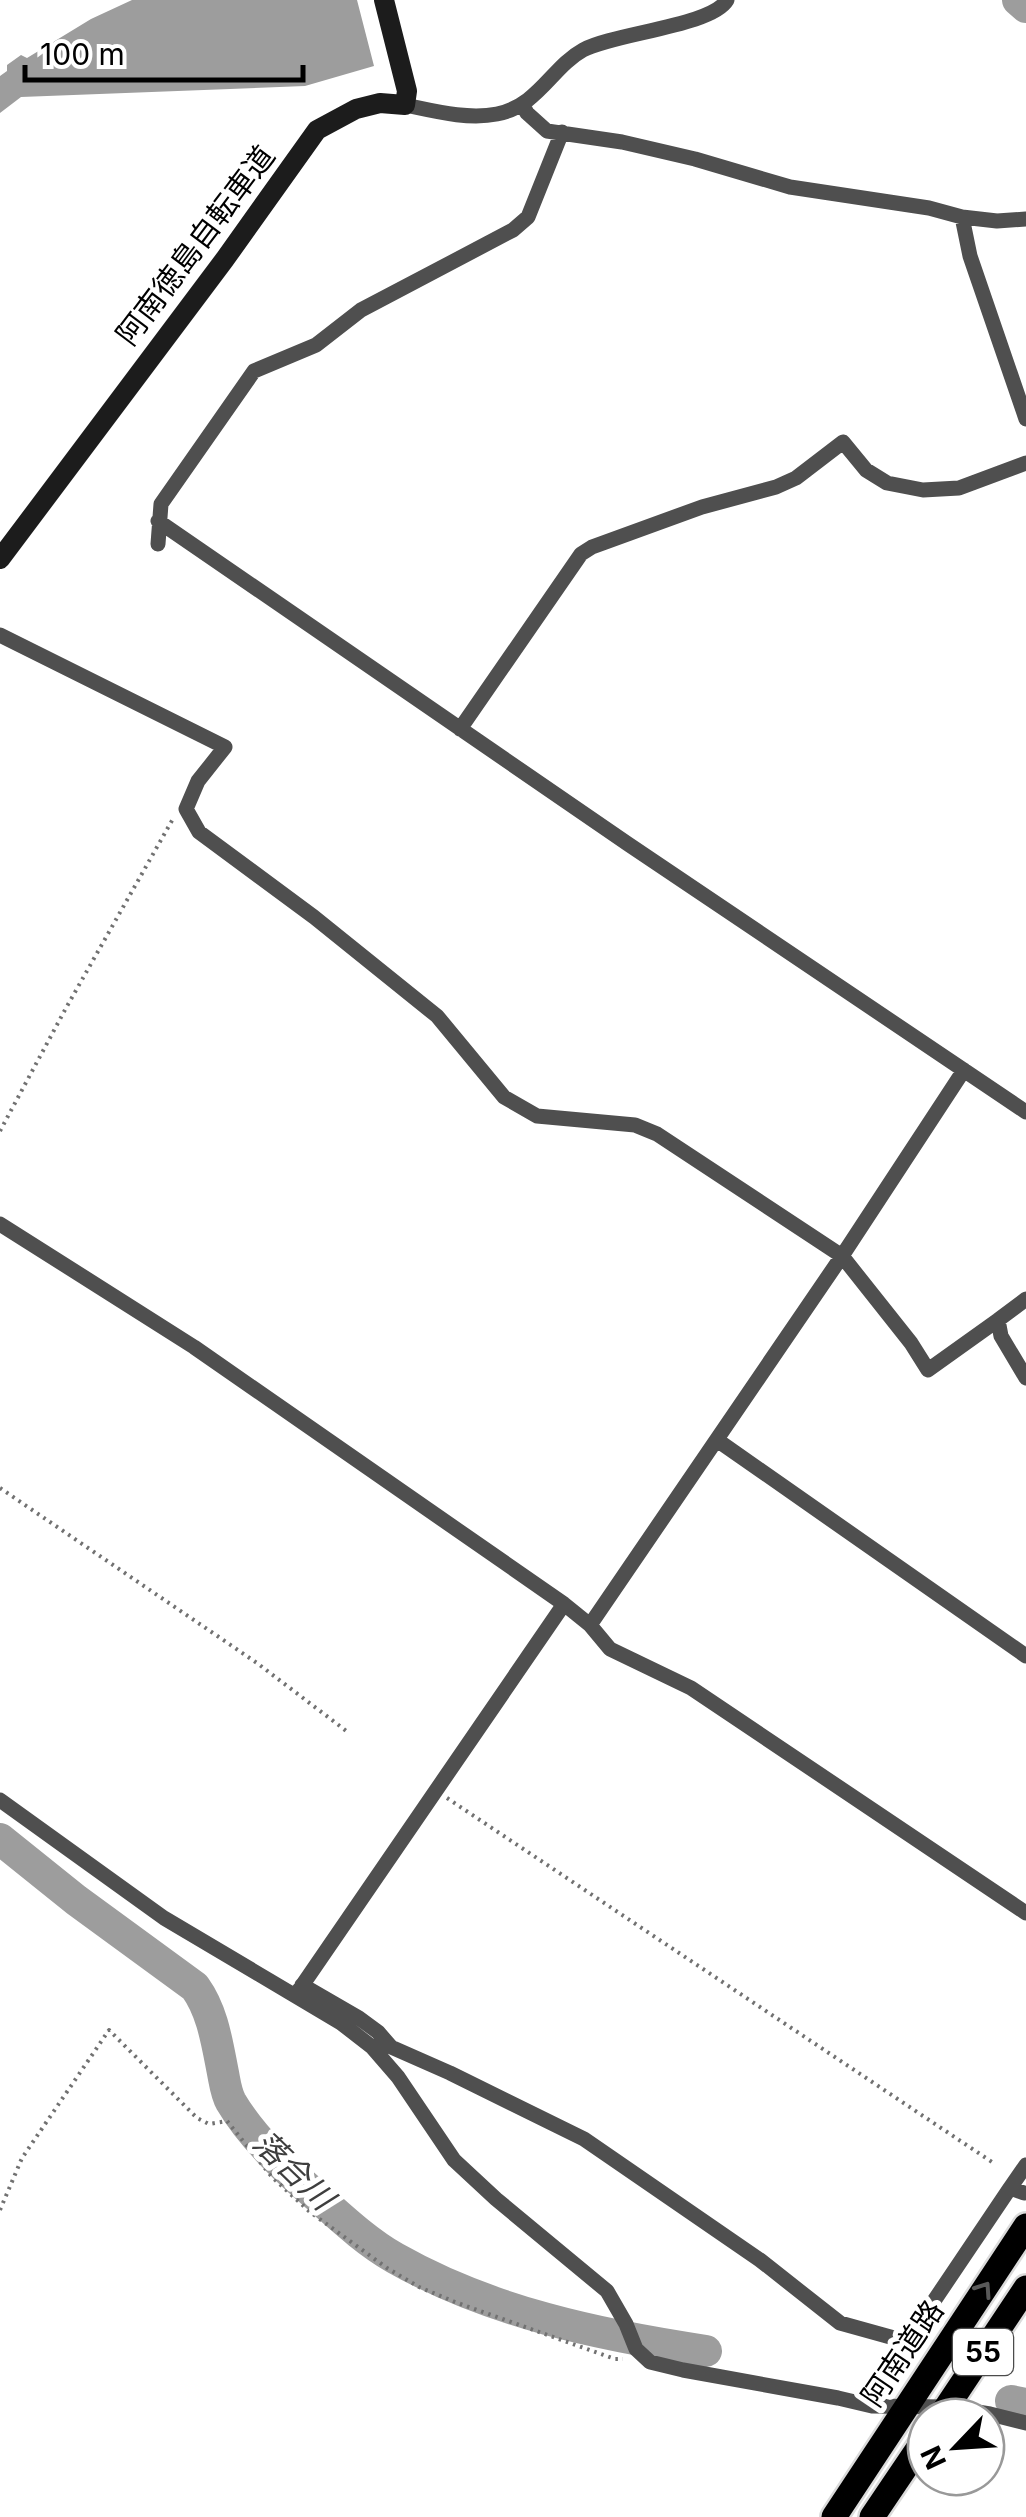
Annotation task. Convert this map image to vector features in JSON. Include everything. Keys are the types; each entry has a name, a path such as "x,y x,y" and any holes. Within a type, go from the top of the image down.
{"highway":[{"name":"阿南道路","path":"834,2517 1026,2226"},
{"name":"55","path":"953,2397 1026,2288"},
{"path":"872,2517 906,2467"}],"main road":[{"path":"384,0 407,90 405,106"},
{"name":"阿南徳島自転車道","path":"0,559 317,130 356,109 380,103 405,106"}],"street":[{"path":"405,106 476,115 524,108 581,51 704,17 724,6 727,0"},
{"path":"524,108 547,131 695,158 790,187 997,221 1026,219"},
{"path":"158,544 161,504 254,371 316,345 362,310 514,230 528,217 562,132"},
{"path":"962,216 970,256 1026,419"},
{"path":"460,729 581,554 592,547 702,507 776,487 796,478 843,442 866,470 887,483 922,490 959,488 1026,463"},
{"path":"158,522 1026,1112"},
{"path":"0,635 225,746 198,782 186,808 199,832 314,917 437,1016 504,1097 537,1116 635,1125 657,1134 842,1256 928,1370 1026,1300"},
{"path":"590,1625 964,1070"},
{"path":"0,1224 194,1346 564,1604 590,1625 610,1650 691,1688 1026,1913"},
{"path":"998,1320 1001,1336 1026,1378"},
{"path":"717,1440 1026,1656"},
{"path":"298,1990 564,1604"},
{"path":"0,1800 164,1918 359,2018 390,2047 584,2138 760,2260 840,2322 894,2338 912,2335 1017,2191 1026,2165"},
{"path":"298,1990 372,2047 398,2077 454,2160 607,2291 638,2351 650,2362 872,2406 904,2408"}],"path":[{"path":"0,1131 175,816 186,808"},
{"path":"0,1488 258,1663 350,1733"},
{"path":"446,1796 992,2162"},
{"path":"0,2210 22,2158 110,2030 197,2118 209,2124 226,2120 272,2177 310,2212 387,2268 454,2302 615,2359 628,2360 638,2351"}],"shaded area":[{"path":"132,0 357,0 374,66 305,86 21,97 0,113 0,76 7,71 7,65 21,55 27,58 91,19"}],"waterway":[{"path":"1018,0 1026,7"},
{"name":"落合川","path":"0,1839 195,1987 210,2017 227,2092 239,2115 290,2172 373,2244 431,2277 507,2307 586,2329 706,2351"},
{"name":"落合川","path":"1011,2401 1026,2404"}]}
